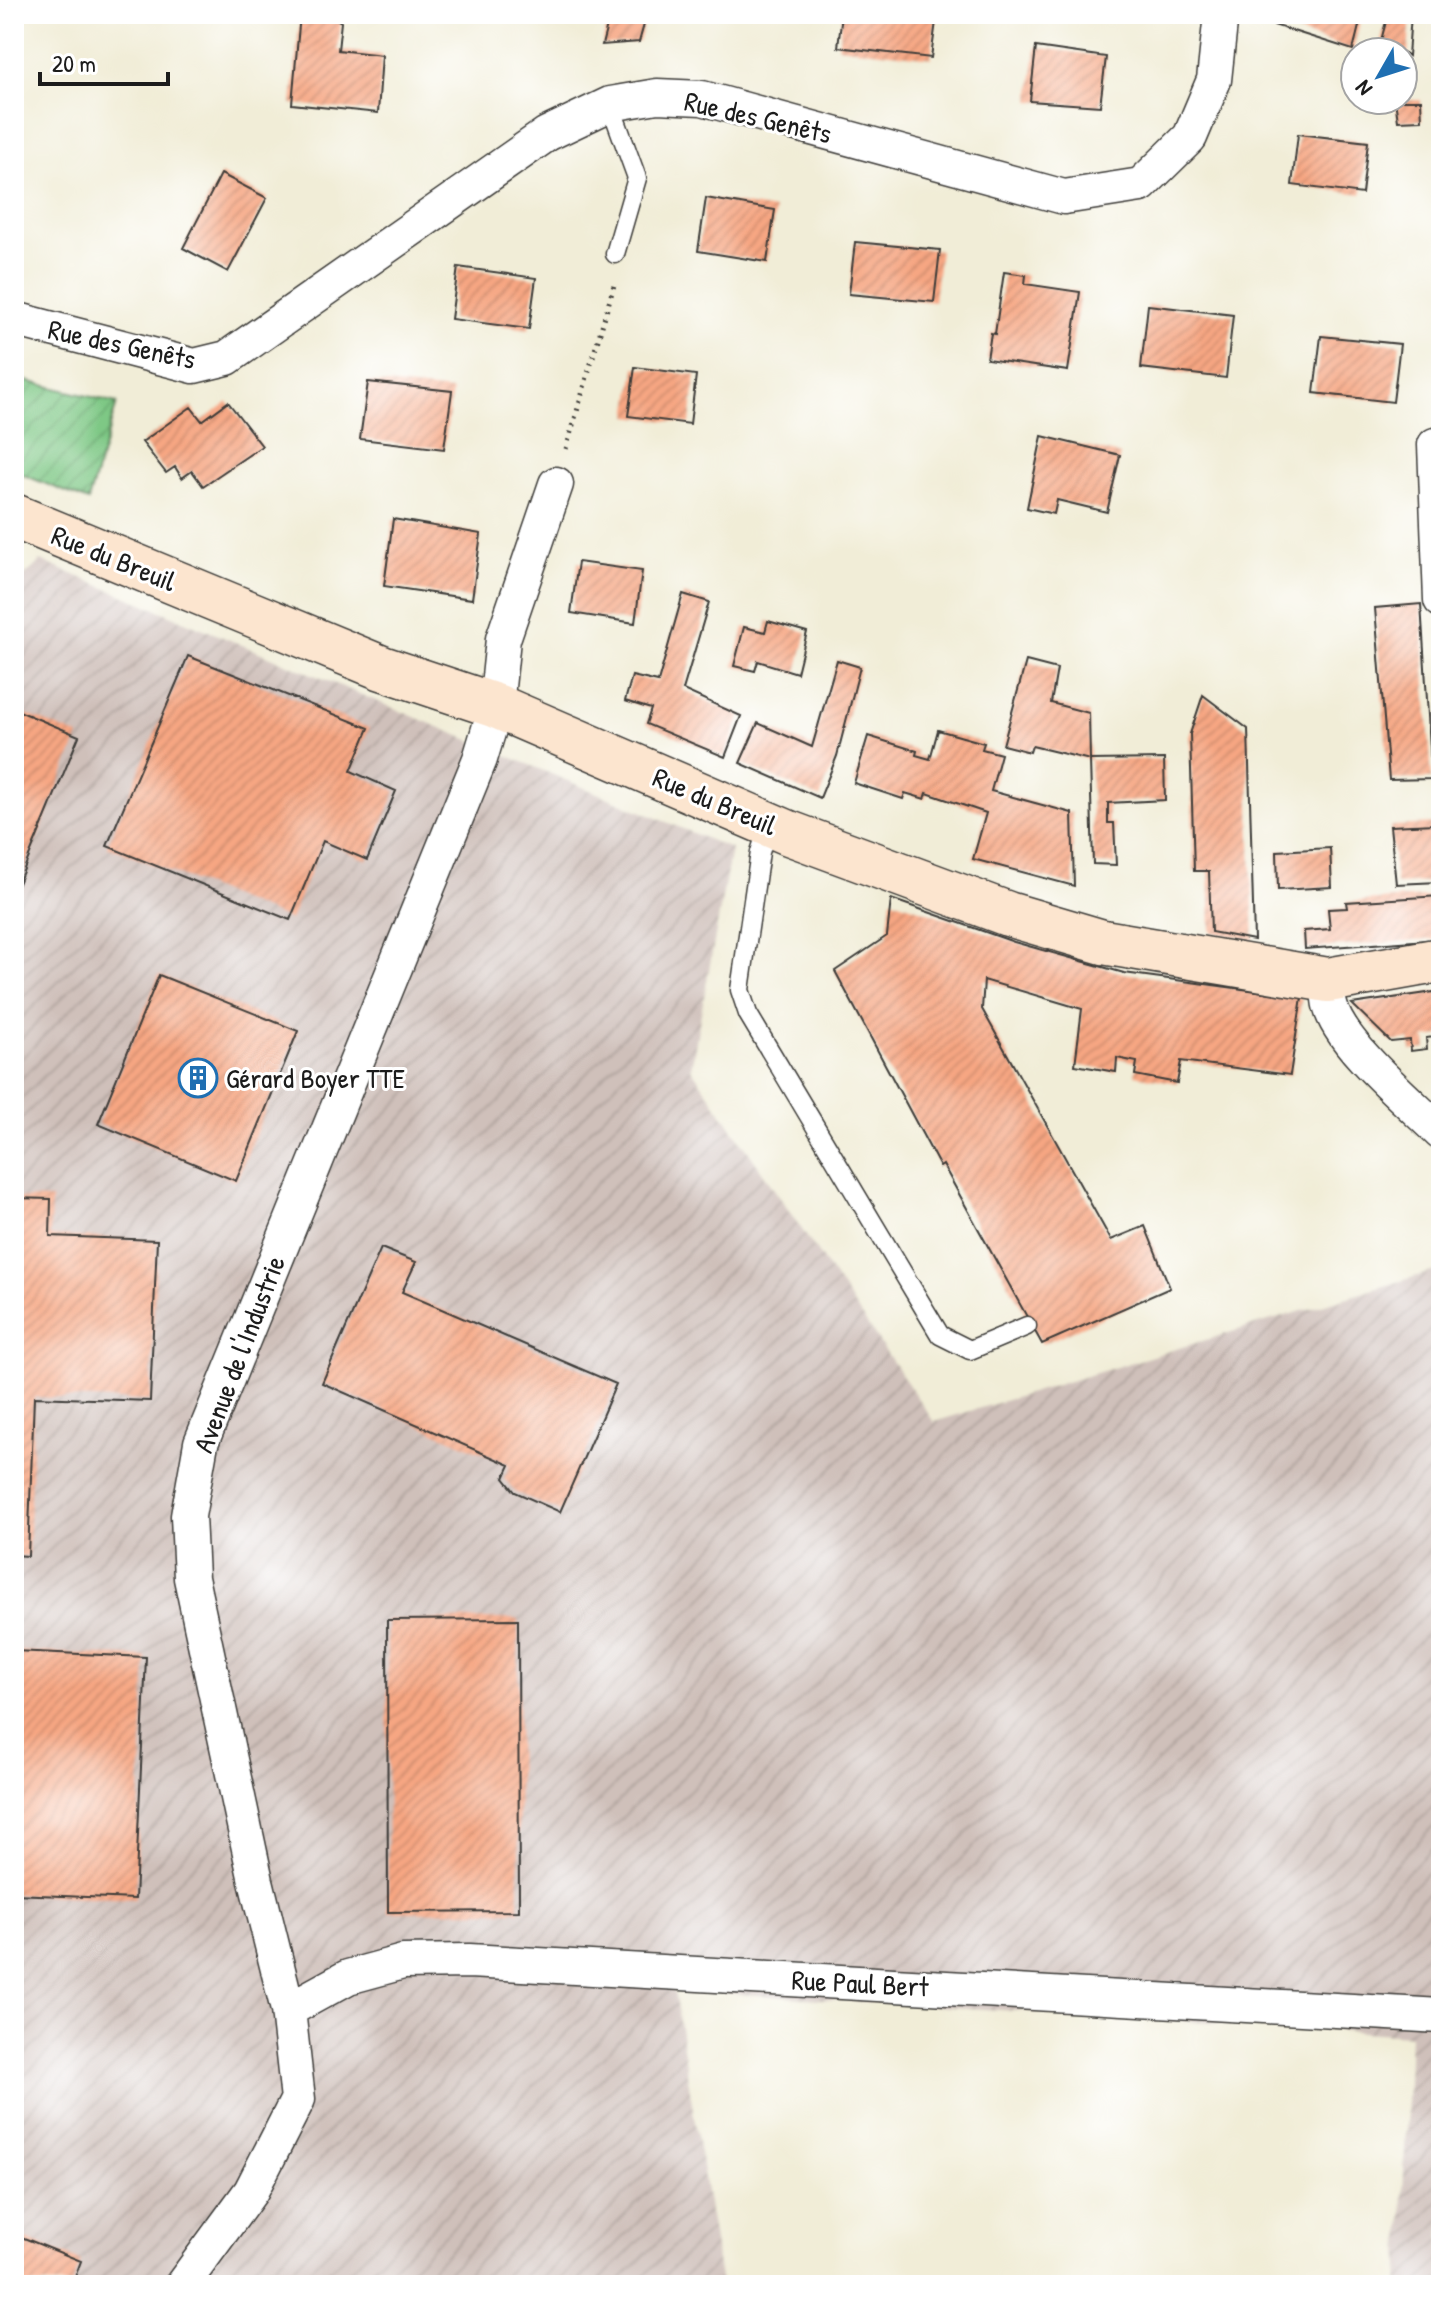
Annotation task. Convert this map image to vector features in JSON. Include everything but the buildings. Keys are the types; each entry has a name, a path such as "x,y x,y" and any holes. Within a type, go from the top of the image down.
{"street":[{"name":"Rue des Genêts","path":"14,319 194,366 227,358 547,134 610,104 657,96 702,98 1064,197 1141,185 1190,137 1214,80 1221,14"},
{"path":"1435,445 1441,600"},
{"name":"Avenue de l'Industrie","path":"182,2285 251,2191 298,2099 288,2010 256,1881 191,1578 188,1516 201,1443 480,759 496,706 503,639 556,484"},
{"name":"Rue du Breuil","path":"14,516 382,668 496,706 769,825 1008,914 1103,942 1328,980 1441,960"},
{"path":"1328,980 1330,1005 1338,1025 1365,1058 1441,1133"},
{"name":"Rue Paul Bert","path":"288,2010 348,1977 403,1962 469,1961 1441,2016"}],"lane":[{"path":"610,104 637,178 615,254"},
{"path":"769,825 760,852 740,990 748,1014 940,1335 970,1350 1027,1326"}],"path":[{"path":"556,484 618,270 615,254"}],"shaded area":[{"path":"41,561 731,849 691,1068 934,1422 1441,1269 1441,2285 1399,2285 1410,2035 674,1990 721,2285 14,2285 14,586"}],"green space":[{"path":"14,378 117,403 88,501 14,471"}],"place":[{"name":"Gérard Boyer TTE","path":"198,1078"}]}
